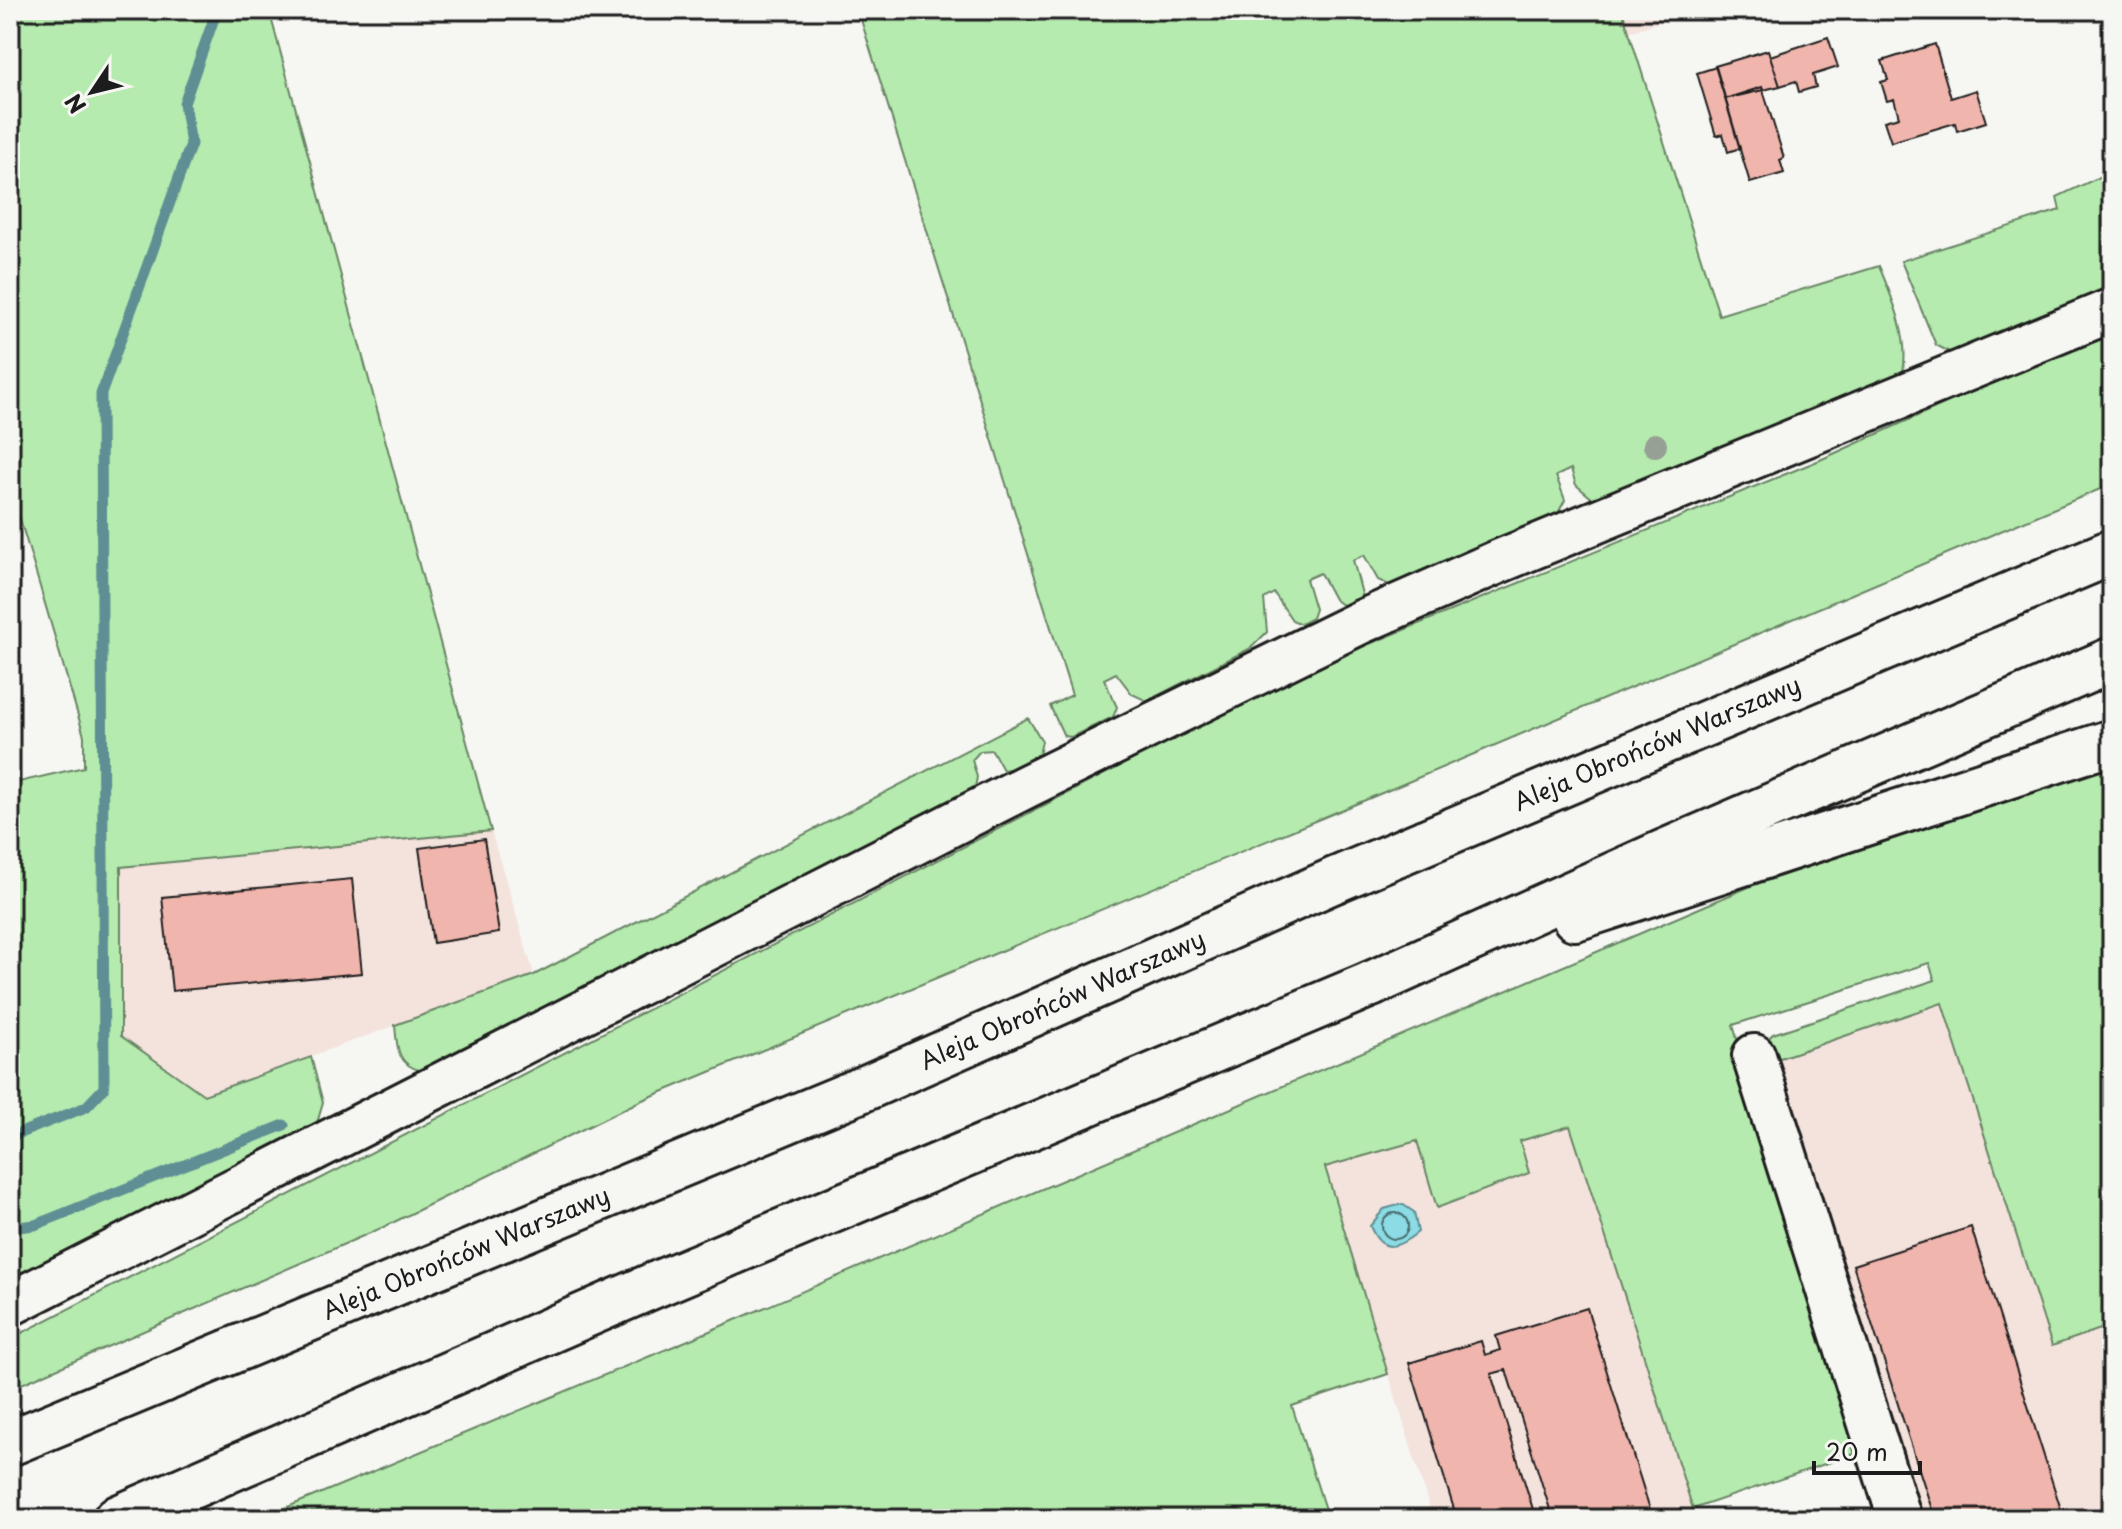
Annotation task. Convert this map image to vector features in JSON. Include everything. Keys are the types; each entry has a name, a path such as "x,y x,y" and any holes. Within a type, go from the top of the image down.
{"main road":[{"name":"Aleja Obrońców Warszawy","path":"10,1443 863,1089 1335,880 2112,552"},
{"path":"116,1519 652,1286 1371,984 1662,853 2112,660"},
{"path":"1371,984 2112,742"}],"street":[{"path":"10,1304 1027,786 1361,622 1514,555 2112,310"},
{"path":"1754,1056 1900,1519"}],"shaded area":[{"path":"1622,10 1695,10 1629,32"},
{"path":"491,831 534,975 204,1095 121,1036 121,867"},
{"path":"1942,1003 2052,1345 2112,1325 2112,1519 1921,1519 1777,1059"},
{"path":"1571,1126 1696,1519 1433,1519 1325,1167 1417,1141 1436,1208 1529,1172 1519,1141"}],"green space":[{"path":"10,10 269,10 491,831 121,867 121,1036 204,1095 311,1057 323,1103 317,1123 22,1284 10,1285 10,784 84,767 84,736 10,485"},
{"path":"858,10 1622,10 1719,315 1879,266 1902,332 1903,372 1594,500 1576,485 1571,469 1556,476 1565,500 1556,517 1389,585 1378,580 1364,555 1353,560 1362,594 1354,604 1343,606 1334,599 1320,573 1306,579 1315,609 1312,618 1301,624 1292,620 1274,593 1264,599 1267,632 1251,648 1147,701 1132,694 1116,673 1104,679 1117,707 1113,717 1071,737 1064,736 1050,706 1072,695"},
{"path":"2112,171 2112,293 1969,351 1951,353 1936,345 1901,261 2060,210 2057,197"},
{"path":"2112,328 2112,484 1363,801 640,1101 386,1226 10,1389 10,1339 1308,669 1820,460"},
{"path":"1028,718 1042,741 1039,755 1021,767 1003,770 992,750 980,751 972,760 977,777 975,788 422,1071 403,1060 395,1025 534,975"},
{"path":"2112,766 2112,1325 2052,1346 1942,1003 1777,1059 1761,1045 1773,1034 1935,980 1929,963 1733,1025 1857,1453 1693,1509 1570,1126 1520,1141 1529,1173 1437,1208 1417,1141 1325,1167 1388,1374 1292,1406 1328,1519 259,1519 691,1339 1751,886"}],"water":[{"path":"1402,1204 1414,1212 1418,1232 1397,1245 1385,1245 1370,1226 1384,1209"}],"building":[{"path":"1890,10 1922,10 1922,11 1893,20"},
{"path":"1828,37 1838,67 1813,75 1816,87 1799,92 1796,81 1780,86 1770,56"},
{"path":"1935,44 1951,98 1976,90 1986,122 1957,131 1955,123 1891,142 1884,121 1899,117 1894,99 1887,101 1881,82 1888,80 1882,61"},
{"path":"1768,50 1780,86 1725,99 1715,66"},
{"path":"1716,67 1740,148 1728,152 1723,134 1716,136 1697,73"},
{"path":"1762,87 1784,158 1780,160 1784,173 1750,183 1725,99"},
{"path":"484,839 499,933 433,943 419,848"},
{"path":"352,879 362,973 172,991 162,897"},
{"path":"1971,1227 2064,1519 1935,1519 1853,1265"},
{"path":"1587,1308 1653,1519 1553,1519 1506,1370 1491,1374 1536,1519 1457,1519 1409,1363 1481,1341 1485,1355 1500,1350 1496,1336"}],"waterway":[{"path":"10,1137 86,1107 104,1088 101,394 191,144 184,103 217,10"},
{"path":"2108,344 2112,342"},
{"path":"10,1228 35,1225 284,1125"}]}
